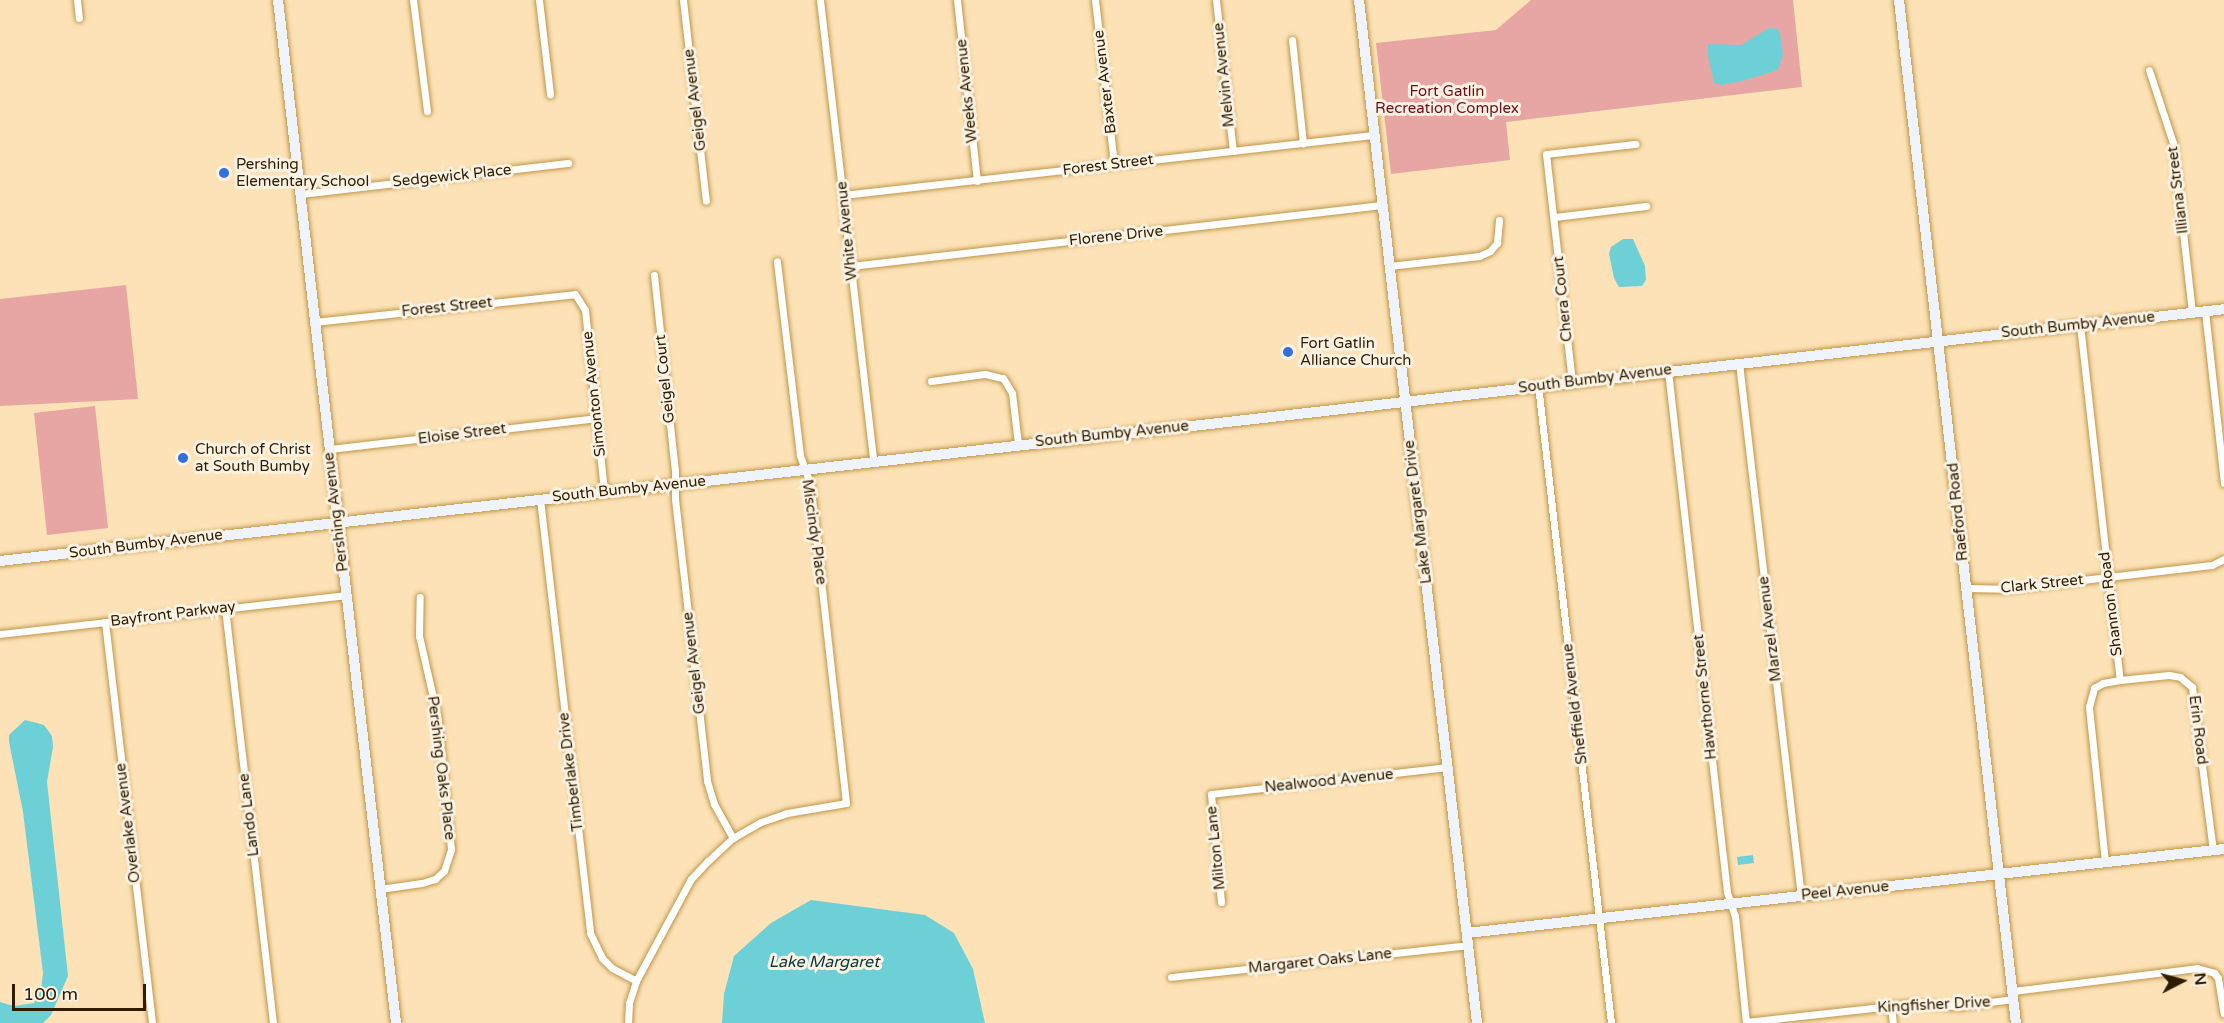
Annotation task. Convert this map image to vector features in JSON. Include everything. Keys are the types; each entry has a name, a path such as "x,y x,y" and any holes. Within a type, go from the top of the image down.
{"street":[{"path":"77,0 79,18"},
{"name":"Pershing Avenue","path":"278,0 396,1023"},
{"path":"413,0 427,111"},
{"path":"539,0 550,94"},
{"name":"Geigel Avenue","path":"683,0 706,201"},
{"name":"White Avenue","path":"820,0 873,461"},
{"name":"Weeks Avenue","path":"957,0 977,181"},
{"name":"Baxter Avenue","path":"1095,0 1114,164"},
{"name":"Melvin Avenue","path":"1216,0 1233,151"},
{"name":"Lake Margaret Drive","path":"1359,0 1477,1023"},
{"name":"Raeford Road","path":"1899,0 2016,1023"},
{"path":"1292,40 1303,143"},
{"name":"Illiana Street","path":"2150,70 2173,143 2192,313"},
{"name":"Forest Street","path":"843,195 1374,135"},
{"name":"Chera Court","path":"1572,381 1546,154 1635,144"},
{"name":"Sedgewick Place","path":"300,194 568,163"},
{"name":"Florene Drive","path":"850,266 1382,206"},
{"path":"1554,217 1646,206"},
{"path":"1389,266 1479,256 1490,251 1497,243 1500,232 1499,220"},
{"name":"Miscindy Place","path":"733,837 787,813 846,803 810,483 800,455 777,261"},
{"name":"Geigel Court","path":"654,275 674,484"},
{"name":"Forest Street","path":"314,322 570,293 580,298"},
{"name":"Simonton Avenue","path":"580,298 585,310 604,492"},
{"name":"South Bumby Avenue","path":"0,561 1405,402 1572,381 2224,309"},
{"path":"2205,311 2224,483"},
{"name":"Shannon Road","path":"2079,325 2120,680"},
{"name":"Marzel Avenue","path":"1739,363 1801,896"},
{"name":"Hawthorne Street","path":"1668,371 1727,892 1731,904 1746,1022"},
{"path":"932,381 985,374 1003,378 1012,393 1018,444"},
{"name":"Sheffield Avenue","path":"1538,386 1611,1023"},
{"name":"Eloise Street","path":"329,449 596,418"},
{"name":"Geigel Avenue","path":"674,484 707,781 714,804 733,837"},
{"name":"Timberlake Drive","path":"540,499 590,933 602,958 612,968 636,981"},
{"name":"Clark Street","path":"1966,588 2006,589 2212,565 2224,559"},
{"name":"Bayfront Parkway","path":"0,634 346,595"},
{"name":"Pershing Oaks Place","path":"380,889 435,879 444,871 451,849 437,715 418,636 420,597"},
{"name":"Lando Lane","path":"225,608 273,1023"},
{"name":"Overlake Avenue","path":"105,622 152,1023"},
{"name":"Erin Road","path":"2120,680 2169,675 2180,677 2192,687 2218,849"},
{"path":"2105,862 2089,707 2094,688 2103,682 2120,680"},
{"name":"Nealwood Avenue","path":"1211,794 1448,767"},
{"name":"Milton Lane","path":"1211,794 1221,902"},
{"path":"628,1023 629,1003 636,981 691,879 733,837"},
{"name":"Peel Avenue","path":"1467,933 2218,849"},
{"name":"Margaret Oaks Lane","path":"1171,977 1468,945"},
{"name":"Kingfisher Drive","path":"1746,1022 1891,1005 1922,1003 1958,1006 2013,995 2197,968 2214,973 2221,988 2224,1014"},
{"path":"1891,1005 1893,1023"}],"green space":[{"name":"Fort Gatlin Recreation Complex","path":"1531,0 1793,0 1802,87 1506,122 1510,160 1391,174 1376,43 1496,30"},
{"path":"126,285 138,399 0,406 0,299"},
{"path":"95,406 108,528 47,535 34,413"}],"water":[{"path":"1769,28 1778,29 1780,33 1783,55 1778,70 1742,81 1721,85 1714,83 1708,56 1708,44 1741,45"},
{"path":"1623,239 1633,239 1645,266 1646,280 1642,286 1619,287 1614,278 1609,254 1611,247"},
{"path":"25,720 44,725 52,736 53,747 47,782 68,976 51,1015 43,1023 0,1023 0,1002 14,1006 34,1003 41,990 43,973 23,812 9,742 9,735"},
{"path":"1753,855 1754,863 1738,865 1737,857"},
{"name":"Lake Margaret","path":"811,900 925,915 954,933 973,969 985,1023 722,1023 724,994 734,956 771,923"}],"place":[{"name":"Pershing Elementary School","path":"224,173"},
{"name":"Fort Gatlin Alliance Church","path":"1288,352"},
{"name":"Church of Christ at South Bumby","path":"183,458"}]}
